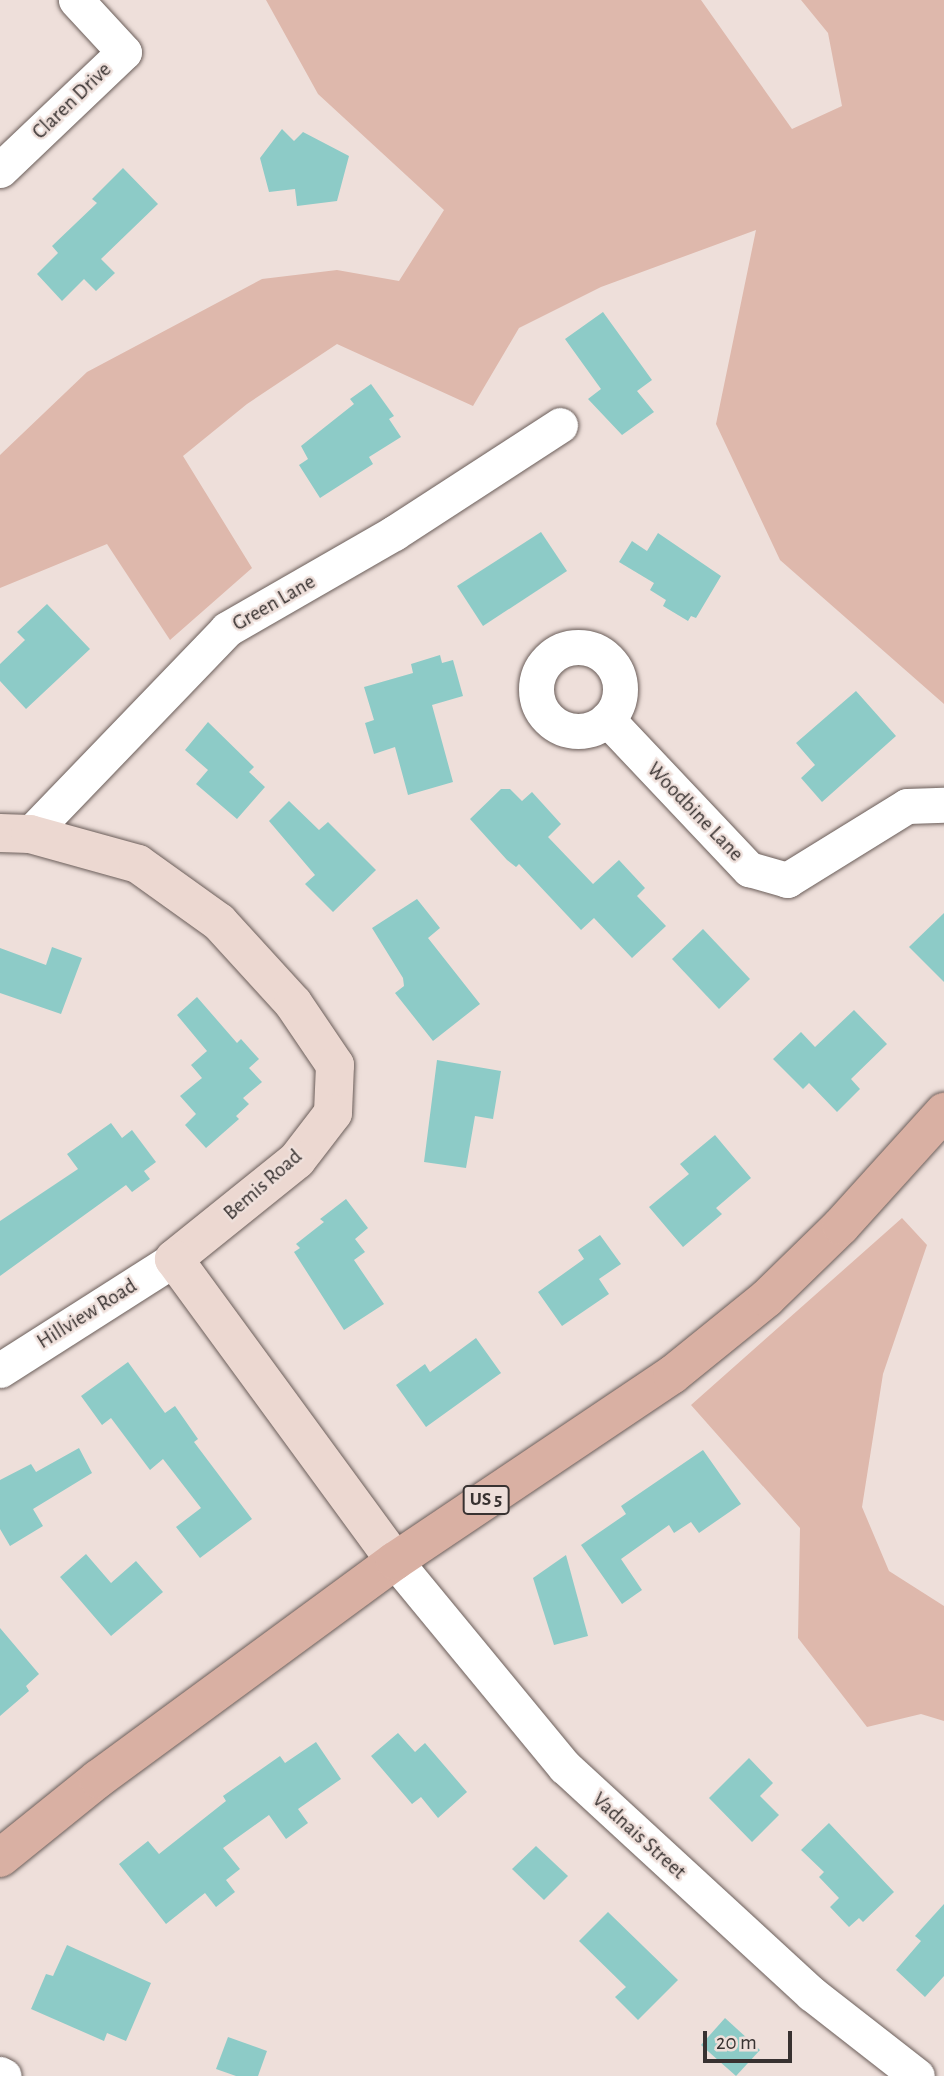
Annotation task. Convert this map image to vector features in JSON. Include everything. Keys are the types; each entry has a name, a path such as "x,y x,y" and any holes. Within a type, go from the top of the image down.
{"main road":[{"name":"US 5","path":"0,1858 109,1771 395,1561 672,1375 714,1341 841,1226 944,1112"}],"street":[{"name":"Claren Drive","path":"0,170 124,52 76,0"},
{"name":"Green Lane","path":"15,833 227,629 394,533 560,425"},
{"name":"Woodbine Lane","path":"607,719 749,869 787,880 907,806 944,805"},
{"name":"Bemis Road","path":"15,833 138,864 219,922 293,1003 335,1065 333,1113 297,1160 174,1259"},
{"name":"Hillview Road","path":"0,1370 174,1259"},
{"path":"174,1259 395,1561"},
{"name":"Vadnais Street","path":"395,1561 565,1767 812,1994 917,2076"}],"shaded area":[{"path":"266,0 701,0 792,129 842,106 828,33 801,0 944,0 944,704 780,560 716,424 756,230 601,287 519,328 473,406 337,344 247,404 183,456 252,568 170,640 107,544 0,588 0,455 87,372 262,279 337,270 399,281 444,210 318,94"},
{"path":"902,1218 927,1245 883,1374 862,1507 889,1571 944,1606 944,1721 921,1714 867,1727 798,1638 800,1528 691,1405"}],"building":[{"path":"282,129 294,141 303,132 349,156 337,201 297,206 295,189 269,192 260,158"},
{"path":"123,168 158,204 101,259 115,273 96,291 84,279 62,301 37,274 58,253 52,246 97,203 92,199"},
{"path":"603,312 652,380 637,391 654,412 622,435 588,399 601,389 565,339"},
{"path":"371,384 394,416 389,419 401,437 369,457 373,464 320,498 299,465 308,459 301,446 354,404 350,399"},
{"path":"541,532 567,571 483,626 457,586"},
{"path":"658,533 721,576 696,618 691,616 688,621 663,606 666,600 650,590 654,583 619,562 632,541 647,551"},
{"path":"47,604 90,649 26,709 0,681 0,664 25,640 17,632"},
{"path":"440,655 442,663 453,660 463,696 432,705 453,782 408,795 395,747 374,754 365,723 374,720 364,687 413,673 411,664"},
{"path":"856,691 896,736 822,802 801,778 815,765 796,743"},
{"path":"208,722 254,767 249,772 265,787 237,819 196,784 208,770 185,750"},
{"path":"501,789 510,789 522,801 532,792 561,824 548,837 593,884 619,860 645,888 637,896 666,926 632,958 594,918 581,930 519,864 516,867 507,860 470,819"},
{"path":"289,801 319,830 328,822 376,870 333,912 305,884 315,875 269,821"},
{"path":"417,899 440,928 428,938 480,1004 433,1041 395,993 404,986 403,978 372,928"},
{"path":"944,913 944,982 909,947"},
{"path":"703,929 750,979 719,1009 672,959"},
{"path":"52,947 82,958 61,1014 0,993 0,948 46,965"},
{"path":"197,997 237,1043 241,1039 259,1059 249,1068 262,1082 243,1098 249,1104 236,1116 239,1119 206,1148 185,1125 196,1114 180,1096 202,1078 191,1065 207,1051 177,1015"},
{"path":"854,1010 887,1044 851,1079 860,1089 837,1112 809,1083 803,1089 773,1059 801,1032 815,1047"},
{"path":"437,1060 501,1071 493,1119 475,1116 466,1168 424,1162"},
{"path":"111,1123 122,1138 132,1130 156,1162 144,1171 150,1179 132,1192 126,1185 0,1276 0,1221 78,1169 67,1154"},
{"path":"715,1135 751,1178 716,1208 722,1214 683,1247 649,1207 689,1174 680,1164"},
{"path":"346,1199 368,1228 355,1239 365,1252 354,1260 384,1304 344,1330 294,1252 300,1248 296,1244 324,1222 320,1219"},
{"path":"600,1235 621,1264 599,1279 609,1294 562,1326 538,1292 584,1259 578,1250"},
{"path":"476,1338 501,1373 426,1427 396,1385 425,1364 430,1372"},
{"path":"128,1362 165,1413 175,1406 198,1439 194,1442 252,1519 200,1558 176,1527 201,1508 163,1459 150,1470 111,1418 102,1425 81,1396"},
{"path":"79,1448 92,1473 33,1509 43,1526 10,1546 0,1529 0,1480 31,1464 36,1472"},
{"path":"703,1450 741,1504 699,1533 691,1522 674,1533 669,1525 621,1559 642,1590 622,1604 581,1545 626,1514 621,1506"},
{"path":"86,1554 111,1583 136,1561 163,1592 111,1636 60,1577"},
{"path":"566,1555 588,1636 554,1645 533,1578"},
{"path":"0,1628 39,1674 26,1686 29,1691 0,1716"},
{"path":"398,1733 415,1752 425,1743 467,1792 438,1818 421,1797 412,1804 371,1756"},
{"path":"316,1742 341,1779 298,1809 308,1823 286,1839 269,1815 223,1848 240,1869 226,1880 235,1892 216,1907 205,1893 166,1924 119,1864 148,1841 159,1854 226,1801 223,1796 280,1756 285,1763"},
{"path":"749,1758 773,1783 760,1796 779,1815 752,1842 709,1798"},
{"path":"829,1823 894,1892 863,1922 859,1918 849,1927 830,1907 839,1898 819,1877 824,1872 801,1850"},
{"path":"536,1846 568,1876 544,1900 512,1869"},
{"path":"944,1904 944,1976 925,1997 896,1970 921,1941 915,1936"},
{"path":"608,1912 678,1980 638,2020 615,1997 626,1987 579,1941"},
{"path":"67,1945 151,1983 126,2041 107,2033 104,2041 31,2009 46,1974 53,1976"},
{"path":"725,2018 760,2050 736,2076 701,2045"},
{"path":"228,2037 267,2051 258,2076 236,2076 216,2069"}]}
